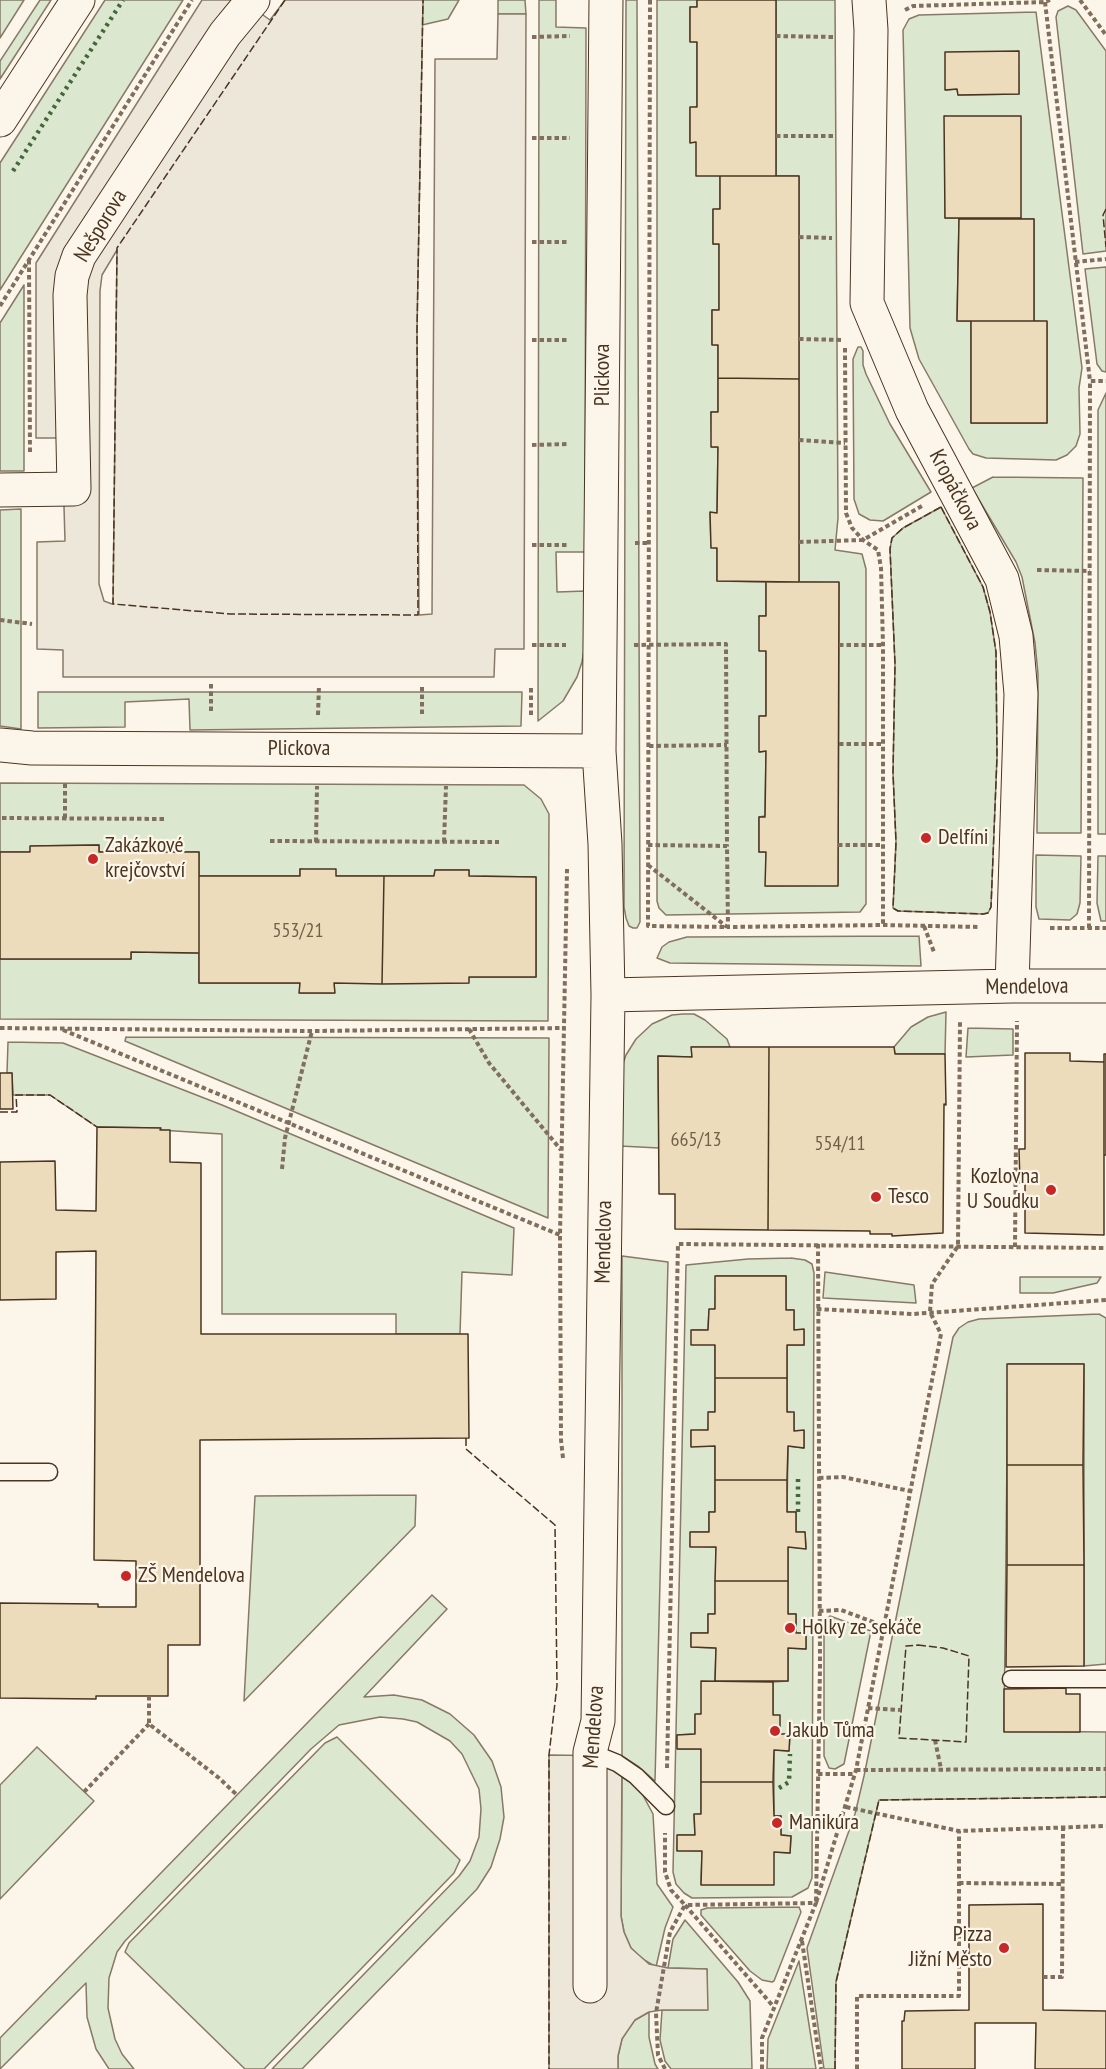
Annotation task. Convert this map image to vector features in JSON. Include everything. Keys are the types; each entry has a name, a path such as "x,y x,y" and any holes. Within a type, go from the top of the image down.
{"street":[{"path":"0,120 78,0"},
{"name":"Nešporova","path":"0,490 74,489 70,295 72,276 79,256 225,34 253,0"},
{"name":"Plickova","path":"606,0 599,751 605,844 608,995"},
{"name":"Kropáčkova","path":"861,23 867,303 912,410 1002,579 1016,636 1021,694 1012,986"},
{"name":"Plickova","path":"0,745 32,748 599,751"},
{"name":"Mendelova","path":"590,1986 590,1752 598,1720 608,995 1106,986"}],"lane":[{"path":"0,1472 49,1472"},
{"path":"1011,1679 1106,1679"},
{"path":"590,1752 617,1763 636,1776 666,1806"}],"path":[{"path":"0,306 192,0"},
{"path":"650,0 648,926 883,925 1106,928"},
{"path":"776,36 861,23 897,23 904,11 913,6 1050,0"},
{"path":"1080,0 1106,35"},
{"path":"1045,2 1090,381 1089,928"},
{"path":"776,136 843,136"},
{"path":"800,237 843,238"},
{"path":"532,242 576,242"},
{"path":"29,259 30,463"},
{"path":"1075,262 1106,260"},
{"path":"799,339 845,340 846,513 852,528 863,540 878,550 881,568 883,925"},
{"path":"532,340 577,340"},
{"path":"1090,381 1106,381"},
{"path":"799,440 844,443"},
{"path":"532,445 575,444"},
{"path":"799,542 863,540 954,488"},
{"path":"532,545 570,545"},
{"path":"1002,579 1026,570 1090,571"},
{"path":"0,620 32,624"},
{"path":"648,645 726,644 728,927"},
{"path":"532,645 570,645"},
{"path":"839,645 883,645"},
{"path":"211,684 211,711"},
{"path":"318,710 319,685"},
{"path":"422,685 422,710"},
{"path":"531,686 531,711"},
{"path":"839,744 883,744"},
{"path":"649,746 727,745"},
{"path":"65,775 65,818"},
{"path":"444,842 446,775"},
{"path":"316,842 317,787"},
{"path":"2,818 166,819"},
{"path":"270,842 499,842"},
{"path":"648,845 728,846"},
{"path":"838,845 883,845"},
{"path":"648,865 728,927"},
{"path":"564,1464 561,1440 560,1235 567,868"},
{"path":"762,2069 762,2038 816,1903 855,1772 941,1334 930,1312 932,1284 958,1246 960,1021"},
{"path":"1015,1247 1017,1022"},
{"path":"0,1028 312,1031 565,1028"},
{"path":"60,1028 560,1235"},
{"path":"469,1029 489,1064 562,1150"},
{"path":"282,1169 285,1138 312,1031"},
{"path":"773,2006 671,1890 665,1872 678,1244 1106,1248"},
{"path":"816,1903 819,1611 818,1244"},
{"path":"818,1309 913,1314 1106,1300"},
{"path":"819,1478 843,1477 910,1491"},
{"path":"819,1611 842,1610 884,1626"},
{"path":"84,1792 149,1724 149,1696"},
{"path":"868,1708 900,1710"},
{"path":"149,1724 219,1778 238,1796"},
{"path":"935,1740 941,1769"},
{"path":"818,1774 941,1769 1106,1768"},
{"path":"846,1807 958,1831 1106,1827"},
{"path":"1043,1977 1062,1977 1063,1828"},
{"path":"857,2069 857,1996 958,1996 958,1831"},
{"path":"959,1883 1064,1884"},
{"path":"685,1905 816,1903"},
{"path":"665,2069 658,2055 656,2013 670,1932 685,1905"},
{"path":"802,1940 821,2069"}],"green space":[{"path":"0,0 24,0 0,38"},
{"path":"40,0 51,0 0,79 0,61"},
{"path":"105,0 183,0 0,290 0,163"},
{"path":"423,0 459,0 448,19 422,25"},
{"path":"498,0 525,0 526,14 498,14"},
{"path":"539,0 556,0 556,27 586,28 585,552 556,552 557,592 586,591 585,645 577,677 563,701 538,721"},
{"path":"626,0 637,0 640,922 637,928 629,926 624,907"},
{"path":"657,0 697,0 697,7 690,7 690,41 697,42 697,107 690,108 690,142 696,142 720,176 720,209 713,210 713,244 719,244 719,310 712,310 712,344 718,345 718,412 711,412 712,447 718,447 717,513 710,513 711,547 717,548 717,581 766,582 766,616 759,616 766,651 766,716 760,716 760,752 766,751 765,816 759,817 759,852 766,852 766,886 838,885 839,583 799,582 799,176 776,176 776,0 835,0 838,518 835,550 862,554 866,569 866,904 860,912 666,915 659,908 657,901"},
{"path":"1068,6 1076,10 1106,51 1106,251 1083,254 1056,17 1058,11"},
{"path":"1036,12 1082,368 1079,388 1080,434 1076,446 1067,455 1056,460 986,458 973,454 919,359 910,328 903,30 909,19 919,15","holes":["1018,51 1019,94 958,95 957,89 946,90","945,116 1021,218 945,218","959,219 1034,219 1034,321 1047,322 1047,423 971,423 971,321 957,321"]},
{"path":"1106,267 1106,372 1102,371 1097,364 1085,269"},
{"path":"24,285 24,471 0,471 0,323"},
{"path":"858,347 861,347 863,351 863,365 866,374 890,424 931,492 883,521 870,520 859,514 854,499 853,359"},
{"path":"1106,393 1106,834 1098,834 1098,410"},
{"path":"993,477 1083,478 1081,833 1037,833 1038,674 1035,643 1022,577 1016,562 972,488"},
{"path":"941,507 983,587 990,612 996,652 997,757 991,907 988,913 983,914 898,911 893,908 896,842 893,773 895,664 890,549 892,538 903,528"},
{"path":"21,509 21,729 0,726 0,510"},
{"path":"38,692 522,692 521,726 190,730 189,699 125,702 125,727 38,728"},
{"path":"0,783 524,785 541,799 549,814 548,1021 0,1019 0,959 131,959 131,952 199,953 199,983 300,983 300,993 334,993 334,983 468,983 469,977 536,977 536,877 469,876 469,870 435,870 434,876 336,876 300,869 300,876 199,876 199,852 99,852 99,845 31,846 30,852 0,852"},
{"path":"1036,855 1081,856 1080,903 1077,914 1070,920 1039,919 1036,907"},
{"path":"1098,856 1106,856 1106,921 1101,921 1097,903"},
{"path":"919,936 921,966 670,963 657,958 662,947 669,942 687,937"},
{"path":"946,1012 945,1054 895,1054 894,1047 911,1027 928,1017"},
{"path":"694,1014 705,1020 727,1039 730,1047 692,1047 692,1057 658,1056 659,1148 620,1146 622,1066 626,1055 636,1039 652,1024 672,1015"},
{"path":"968,1028 1013,1029 1013,1055 966,1057"},
{"path":"126,1037 549,1038 548,1218 125,1041"},
{"path":"8,1042 63,1043 222,1105 514,1228 512,1275 462,1272 460,1334 396,1334 396,1314 222,1314 222,1134 160,1130 160,1128 97,1127 50,1095 13,1095 12,1073 7,1073"},
{"path":"622,1256 668,1262 655,1781 622,1756"},
{"path":"748,1259 805,1260 812,1264 814,1273 812,1878 808,1888 792,1897 692,1898 676,1884 673,1872 686,1265","holes":["716,1276 786,1276 786,1310 794,1310 794,1330 804,1330 804,1345 787,1345 787,1412 794,1413 794,1431 804,1431 804,1448 788,1446 787,1512 796,1512 796,1532 805,1532 806,1548 788,1547 788,1614 796,1614 796,1633 806,1633 806,1649 788,1648 788,1681 773,1682 773,1715 780,1734 790,1735 789,1751 774,1750 774,1816 781,1816 781,1835 791,1836 790,1853 774,1852 701,1884 702,1851 677,1850 678,1835 695,1835 694,1815 701,1814 701,1749 678,1749 677,1735 695,1734 695,1715 701,1714 715,1681 716,1648 691,1647 691,1633 708,1633 708,1614 715,1614 716,1547 690,1546 691,1532 709,1532 709,1512 715,1512 715,1446 691,1446 691,1431 708,1430 709,1412 715,1412 715,1345 692,1330 708,1330 709,1310 715,1309"]},
{"path":"825,1272 914,1285 916,1303 823,1298"},
{"path":"1020,1277 1101,1277 1097,1283 1053,1293 1020,1293"},
{"path":"1099,1314 1106,1318 1106,1664 1084,1666 1084,1364 1008,1364 1004,1731 1106,1732 1106,1797 879,1800 836,1982 835,2069 824,2069 807,1948 855,1814 953,1337 959,1328 979,1319"},
{"path":"416,1495 415,1526 244,1701 255,1496"},
{"path":"432,1595 447,1609 364,1697 394,1695 422,1700 450,1714 474,1735 492,1761 501,1787 504,1817 491,1867 477,1889 302,2069 272,2069 459,1876 470,1861 479,1837 481,1809 479,1789 462,1754 450,1741 417,1722 403,1719 380,1717 339,1725 311,1749 125,1941 117,1952 109,1978 108,2008 115,2039 122,2054 134,2069 109,2069 96,2049 87,2017 86,1983 0,2069 0,2038"},
{"path":"830,1616 871,1631 844,1764 835,1769 829,1768 824,1756 824,1622"},
{"path":"337,1737 460,1860 454,1873 264,2069 245,2069 125,1952 129,1943 325,1743"},
{"path":"37,1747 94,1801 0,1899 0,1785"},
{"path":"622,1777 638,1786 653,1814 657,1884 673,1907 665,1928 656,1967 641,1958 631,1948 624,1932 621,1916"},
{"path":"799,1907 801,1912 772,1982 762,1980 750,1971 701,1915 701,1910 707,1908"},
{"path":"685,1920 738,1982 750,2001 752,2069 671,2069 665,2061 660,2040 662,2010 707,2010 707,1969 668,1968 673,1939"},
{"path":"799,1961 816,2069 767,2069 768,2039"},
{"path":"649,2012 649,2037 658,2069 618,2069 622,2039 635,2020"}],"shaded area":[{"path":"202,0 242,0 270,20 285,0 423,0 417,330 419,615 432,614 435,59 497,59 498,14 526,14 524,649 495,649 494,677 63,677 63,650 37,649 37,542 65,541 62,438 36,438 36,263","holes":["117,250 113,604 104,601 99,584 100,291 102,275"]},
{"path":"549,1755 622,1756 621,1916 624,1932 631,1948 649,1964 668,1968 707,1969 708,2010 662,2010 649,2012 635,2020 622,2039 618,2069 549,2069"}],"building":[{"path":"697,0 776,0 776,176 696,176 696,142 690,143 690,107 697,107 697,42 690,42 690,7 697,7"},
{"path":"1019,51 1019,94 958,95 957,89 945,90 945,52"},
{"path":"944,116 1021,116 1021,218 945,218"},
{"path":"720,176 799,176 799,379 718,378 718,345 712,345 712,310 719,310 719,244 713,244 713,209 720,209"},
{"path":"959,219 1034,219 1034,321 957,321"},
{"path":"971,321 1047,321 1047,423 971,423"},
{"path":"718,378 799,379 799,582 717,581 717,548 711,548 710,512 717,513 718,447 711,447 711,412 718,412"},
{"path":"766,582 839,582 838,886 765,886 766,852 759,852 759,817 765,817 766,751 759,752 759,716 766,716 766,651 759,651 759,616 766,616"},
{"path":"99,845 99,852 199,852 199,953 131,952 131,959 0,959 0,852 30,852 30,846"},
{"path":"300,869 336,869 336,876 384,876 382,984 334,983 335,993 299,993 300,983 199,983 199,876 300,876"},
{"path":"435,870 469,870 469,876 536,877 536,977 469,977 469,983 382,984 384,876 434,876"},
{"path":"691,1047 769,1047 768,1230 675,1229 675,1194 659,1194 658,1056 692,1057"},
{"path":"769,1047 894,1047 895,1054 945,1054 943,1233 892,1236 892,1234 870,1234 870,1231 768,1230"},
{"path":"1025,1053 1070,1053 1070,1061 1104,1062 1104,1235 1025,1233 1025,1182 1020,1183 1019,1149 1025,1149"},
{"path":"1104,1054 1106,1054 1106,1155 1104,1155"},
{"path":"0,1073 12,1073 13,1109 0,1109"},
{"path":"97,1127 170,1130 170,1162 201,1163 201,1334 468,1334 469,1438 200,1440 200,1645 168,1645 168,1696 96,1696 96,1699 0,1698 0,1603 98,1604 98,1607 136,1607 136,1561 94,1560 96,1251 56,1252 56,1299 0,1300 0,1162 55,1161 56,1210 96,1211"},
{"path":"715,1276 786,1276 786,1310 794,1310 794,1330 804,1329 804,1345 787,1345 787,1378 715,1378 715,1345 691,1345 691,1330 708,1330 709,1309 715,1309"},
{"path":"1007,1364 1084,1364 1083,1465 1007,1465"},
{"path":"715,1378 787,1378 787,1412 794,1412 794,1431 804,1430 804,1448 788,1446 787,1480 715,1480 715,1446 691,1447 691,1430 708,1430 708,1412 715,1412"},
{"path":"1007,1465 1083,1465 1084,1565 1007,1565"},
{"path":"715,1480 787,1480 787,1512 796,1512 796,1532 805,1532 806,1549 788,1547 788,1581 715,1581 716,1547 690,1547 690,1532 709,1532 709,1512 715,1512"},
{"path":"1007,1565 1084,1565 1084,1666 1006,1667"},
{"path":"715,1581 788,1581 788,1614 796,1614 796,1633 806,1633 806,1649 788,1648 788,1681 715,1681 716,1648 691,1647 691,1633 708,1633 708,1614 715,1614"},
{"path":"701,1681 773,1682 773,1715 780,1715 780,1734 790,1734 789,1751 774,1750 773,1782 701,1782 701,1749 677,1749 677,1735 695,1734 695,1714 701,1714"},
{"path":"1066,1688 1066,1694 1080,1694 1080,1732 1004,1732 1004,1689"},
{"path":"701,1782 773,1782 774,1816 781,1816 781,1835 791,1836 790,1853 774,1852 774,1885 701,1885 702,1851 677,1851 677,1835 695,1835 694,1814 701,1814"},
{"path":"1043,1904 1043,2010 1106,2011 1106,2069 1035,2069 1036,2023 975,2023 975,2069 902,2069 902,2021 904,2021 905,2011 969,2010 969,1905"}],"hedge":[{"path":"13,171 123,0"},
{"path":"798,1479 798,1516"},
{"path":"779,1788 789,1782 790,1754"}],"fence":[{"path":"285,0 117,248 113,604 230,614 418,615 417,330 423,0"},
{"path":"1106,209 1103,215 1106,247"},
{"path":"941,507 983,587 990,612 996,652 997,757 991,907 988,913 983,914 898,911 893,908 896,842 893,773 895,664 890,549 892,538 903,528 941,507"},
{"path":"0,1112 17,1112 16,1095 50,1095 97,1127"},
{"path":"466,1438 466,1449 555,1525 557,1685 549,1755 549,2069"},
{"path":"918,1645 943,1648 969,1656 966,1742 899,1738 906,1646 918,1645"},
{"path":"835,2069 836,1982 879,1800 1106,1797"}],"place":[{"name":"Delfíni","path":"926,838"},
{"name":"Zakázkové krejčovství","path":"93,859"},
{"name":"Kozlovna U Soudku","path":"1051,1190"},
{"name":"Tesco","path":"876,1197"},
{"name":"ZŠ Mendelova","path":"126,1576"},
{"name":"Holky ze sekáče","path":"790,1628"},
{"name":"Jakub Tůma","path":"775,1731"},
{"name":"Manikúra","path":"777,1823"},
{"name":"Pizza Jižní Město","path":"1004,1948"}]}
